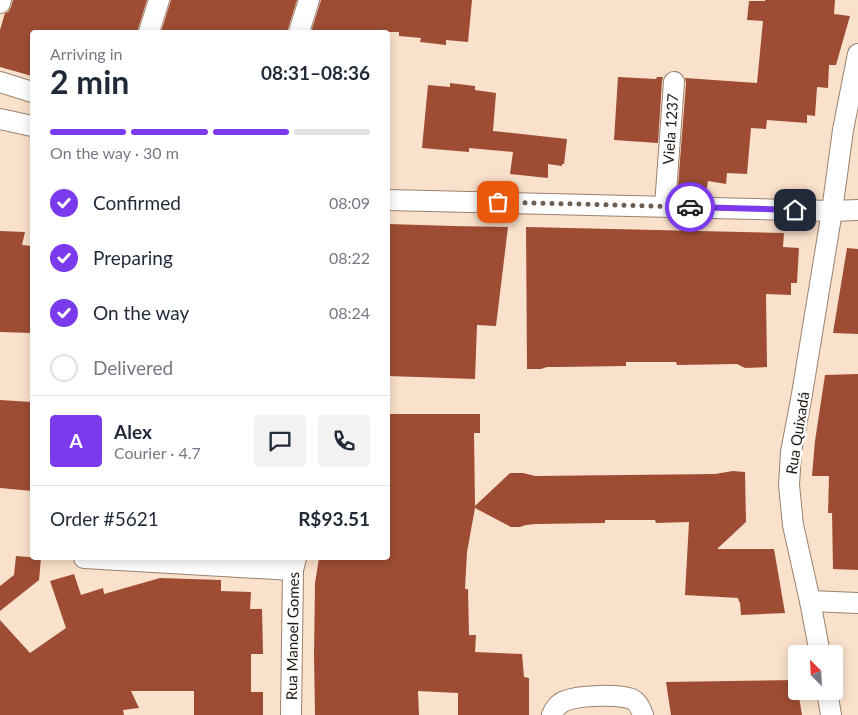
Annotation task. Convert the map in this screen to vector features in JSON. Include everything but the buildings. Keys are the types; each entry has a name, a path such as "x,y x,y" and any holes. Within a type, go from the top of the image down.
{"street":[{"path":"150,30 160,0"},
{"path":"300,30 309,0"},
{"name":"Rua Quixadá","path":"818,645 793,525 789,484 791,452 804,384 843,130 858,54"},
{"path":"0,82 30,91"},
{"name":"Viela 1237","path":"664,206 674,82"},
{"path":"0,119 30,126"},
{"path":"390,200 858,210"},
{"path":"154,560 294,564"},
{"name":"Rua Manoel Gomes","path":"290,715 294,564"},
{"path":"810,601 858,603"},
{"path":"552,715 554,710 563,701 578,697 612,696 638,707"},
{"path":"828,700 831,715"}],"way so far":[{"path":"498,202 690,207"}],"route":[{"path":"690,207 795,210"}]}
